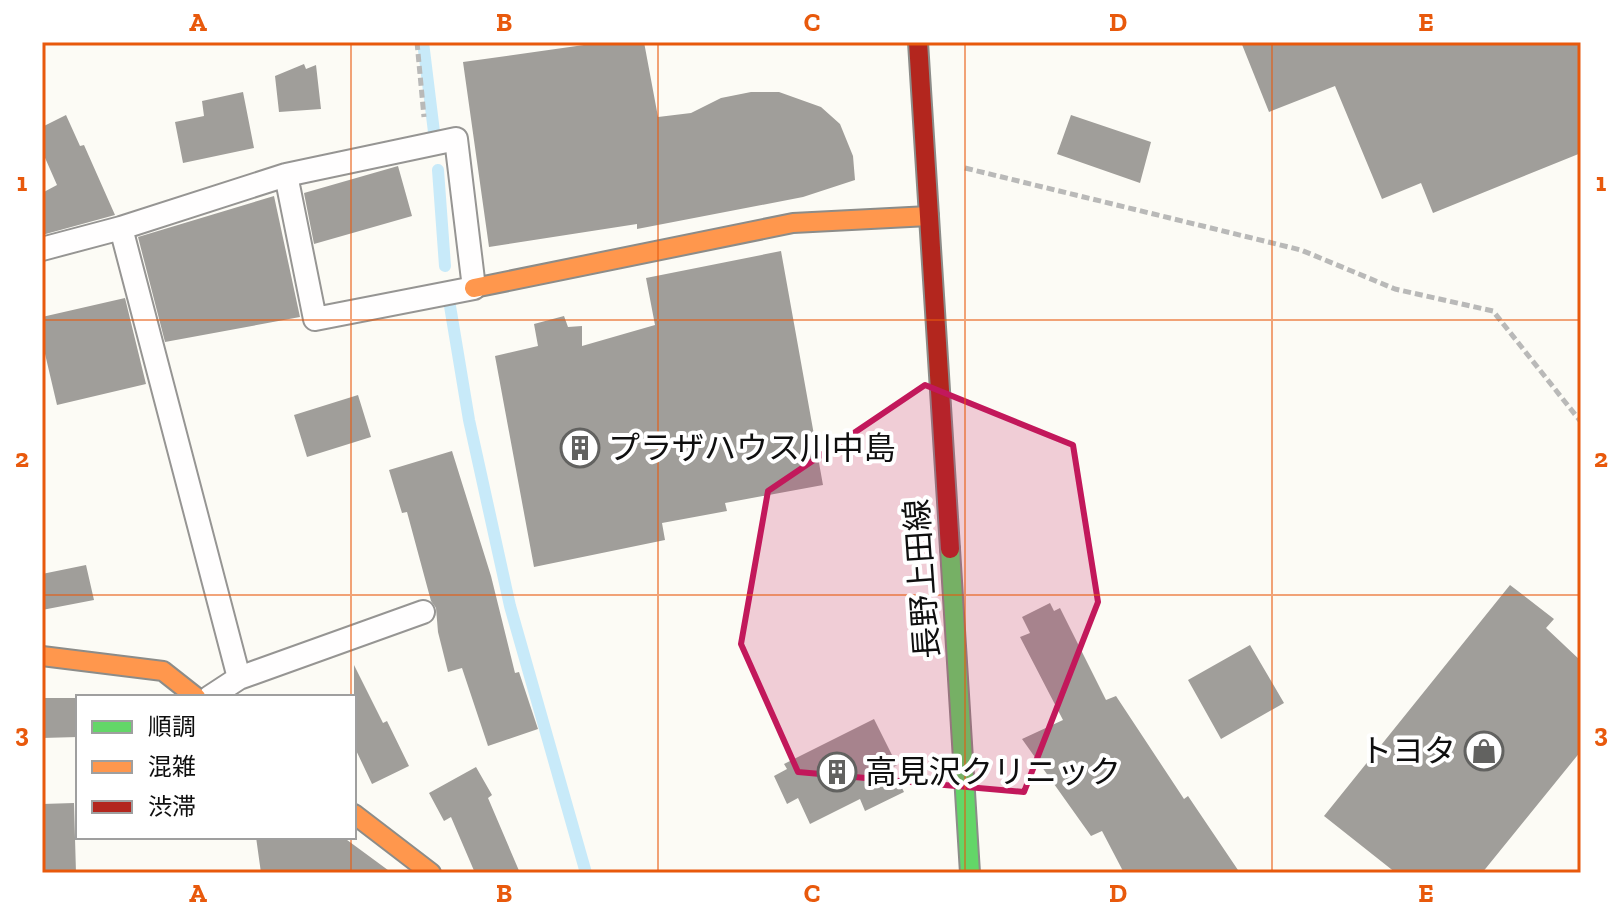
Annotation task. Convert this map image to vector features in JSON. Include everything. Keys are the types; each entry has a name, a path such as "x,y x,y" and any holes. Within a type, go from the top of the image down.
{"main road":[{"name":"長野上田線","path":"918,42 970,873"},
{"path":"474,288 793,223 929,216"},
{"path":"42,656 163,671 193,695"},
{"path":"356,815 431,873"}],"lane":[{"path":"42,249 121,228 286,175 456,139 474,288 315,319 286,175"},
{"path":"121,228 239,678"},
{"path":"213,695 239,678 423,612"}],"path":[{"path":"417,42 426,146"},
{"path":"925,159 1301,250 1395,289 1493,311 1581,422"}],"highlighted area":[{"path":"925,385 1073,445 1098,602 1024,792 798,772 741,644 768,491"}],"building":[{"path":"605,42 644,42 658,117 691,113 721,98 751,92 779,92 821,107 840,124 853,156 855,180 803,197 637,229 637,224 489,247 463,62"},
{"path":"1241,42 1581,42 1581,153 1433,213 1421,183 1382,199 1335,86 1269,112"},
{"path":"304,64 306,69 316,65 321,109 279,112 275,76"},
{"path":"243,92 254,148 183,163 175,122 204,116 202,101"},
{"path":"66,115 80,146 84,145 115,215 42,235 42,193 57,185 42,151 42,127"},
{"path":"1071,115 1151,142 1140,183 1057,154"},
{"path":"398,166 412,216 314,244 304,193"},
{"path":"274,196 300,317 165,342 138,237"},
{"path":"781,251 823,485 725,503 727,511 662,523 665,540 534,567 495,356 538,346 534,324 564,316 568,327 582,326 582,346 655,325 646,278"},
{"path":"125,298 146,384 57,405 42,341 42,317"},
{"path":"358,395 371,437 307,457 294,415"},
{"path":"452,451 491,576 515,673 519,672 538,729 488,746 462,668 448,672 438,632 436,608 431,601 407,512 402,513 389,470"},
{"path":"86,565 94,600 42,610 42,574"},
{"path":"1510,585 1554,619 1546,628 1581,661 1581,751 1482,873 1396,873 1324,816"},
{"path":"1050,603 1054,611 1060,608 1106,700 1116,696 1184,799 1188,796 1240,873 1124,873 1102,831 1091,836 1022,739 1063,720 1020,637 1030,633 1022,617"},
{"path":"1250,645 1284,703 1221,739 1188,680"},
{"path":"354,665 409,766 372,784 356,750"},
{"path":"42,698 76,698 76,737 42,738"},
{"name":"高見沢クリニック","path":"874,719 897,765 892,768 904,792 865,811 860,799 810,824 798,798 787,804 774,776 787,769 784,764"},
{"path":"476,767 492,795 488,798 520,873 475,873 451,817 444,821 429,793"},
{"path":"74,803 76,873 42,873 42,804"},
{"path":"256,839 346,839 392,873 261,873"}],"waterway":[{"path":"423,42 434,132"},
{"path":"438,170 445,266"},
{"path":"449,300 469,420 510,606 586,873"}],"traffic: fast":[{"path":"950,549 970,873"}],"traffic: slow":[{"path":"474,288 793,223 929,216"},
{"path":"42,656 163,671 193,695"},
{"path":"356,816 431,873"}],"traffic: jam":[{"path":"918,42 950,549"}],"place":[{"name":"プラザハウス川中島","path":"580,448"},
{"name":"トヨタ","path":"1484,751"},
{"name":"高見沢クリニック","path":"837,772"}]}
